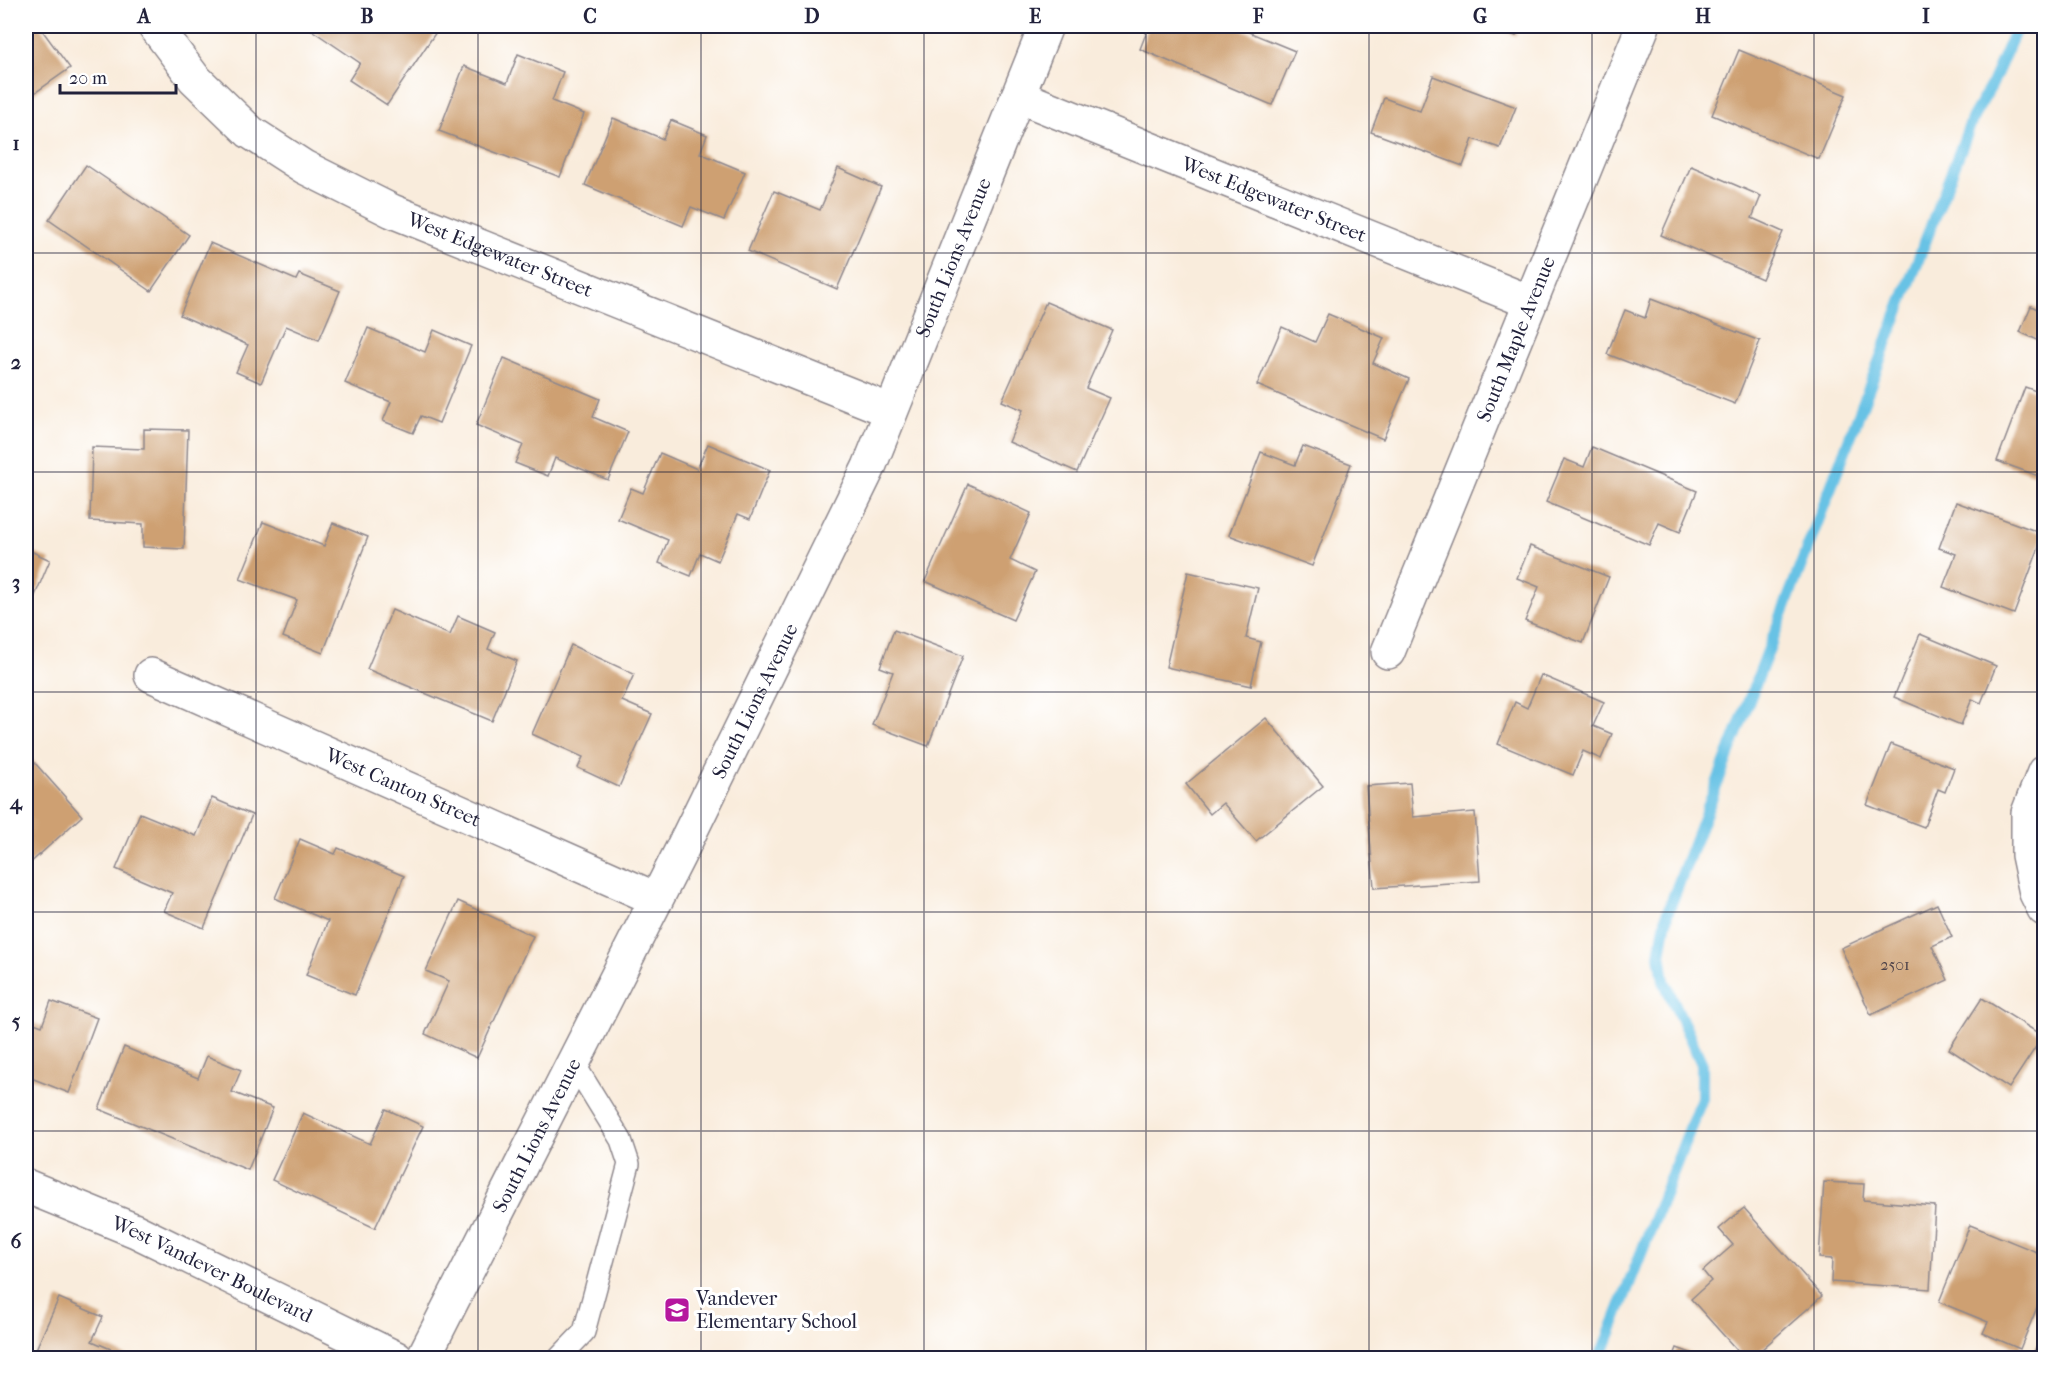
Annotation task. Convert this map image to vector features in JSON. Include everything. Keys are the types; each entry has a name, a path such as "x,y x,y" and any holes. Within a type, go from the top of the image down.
{"street":[{"name":"West Edgewater Street","path":"155,26 194,78 250,132 304,167 392,211 891,411"},
{"name":"South Lions Avenue","path":"423,1359 656,899 869,467 1046,26"},
{"name":"South Maple Avenue","path":"1388,652 1643,26"},
{"name":"West Edgewater Street","path":"1018,96 1530,302"},
{"name":"West Canton Street","path":"151,675 656,899"},
{"path":"2040,901 2028,855 2028,813 2044,772"},
{"name":"West Vandever Boulevard","path":"26,1186 136,1231 396,1359"}],"lane":[{"path":"559,1359 584,1332 630,1164 621,1140 573,1062"}],"building":[{"path":"26,26 39,26 70,68 26,99"},
{"path":"313,26 440,26 387,105 349,80 360,63 310,29"},
{"path":"1149,26 1234,26 1295,51 1272,105 1140,49"},
{"path":"1488,26 1520,26 1516,36"},
{"path":"1739,50 1846,95 1819,159 1712,115"},
{"path":"518,54 563,72 552,101 584,114 560,177 439,131 464,66 507,83"},
{"path":"1433,76 1516,107 1500,148 1473,139 1463,166 1371,132 1384,98 1420,111"},
{"path":"613,118 663,139 671,120 707,135 700,153 745,172 724,220 691,207 683,226 585,185"},
{"path":"86,165 189,235 151,291 49,220"},
{"path":"1691,166 1761,196 1752,218 1783,232 1762,279 1661,235"},
{"path":"838,168 881,187 837,289 748,251 774,191 820,210"},
{"path":"210,243 296,280 299,274 340,291 319,340 286,326 261,383 236,372 248,345 180,315"},
{"path":"1651,299 1760,341 1735,404 1607,354 1625,310 1645,318"},
{"path":"1046,302 1112,330 1086,388 1110,398 1077,472 1009,442 1023,410 1002,401"},
{"path":"2031,306 2044,312 2044,343 2020,332"},
{"path":"1328,314 1384,338 1373,363 1409,379 1383,439 1257,385 1282,327 1315,342"},
{"path":"368,328 425,352 434,330 471,346 439,423 421,416 413,433 383,421 391,402 345,383"},
{"path":"504,358 600,399 593,417 628,432 608,480 555,458 548,476 515,463 523,445 476,425"},
{"path":"2025,387 2044,394 2044,478 1997,461"},
{"path":"144,429 188,430 184,549 143,547 143,524 90,521 92,447 144,449"},
{"path":"708,444 770,470 750,519 738,514 718,561 700,553 691,576 659,563 668,540 618,519 631,488 643,493 660,453 697,469"},
{"path":"1303,446 1351,464 1312,566 1229,535 1261,452 1295,465"},
{"path":"1592,447 1697,491 1680,532 1659,523 1649,545 1546,502 1564,459 1584,467"},
{"path":"968,484 1031,513 1010,560 1035,572 1013,620 925,581"},
{"path":"1956,502 2044,534 2014,614 1943,587 1956,554 1939,548"},
{"path":"263,522 324,546 333,523 368,537 323,653 283,637 297,600 240,579"},
{"path":"1530,546 1609,577 1583,643 1525,621 1539,587 1517,578"},
{"path":"26,549 50,560 26,617"},
{"path":"1188,572 1258,588 1246,638 1261,642 1251,686 1166,667"},
{"path":"392,610 450,635 458,616 495,632 488,649 517,661 492,721 367,669"},
{"path":"894,630 963,656 928,746 872,725 893,672 880,667"},
{"path":"1920,634 1996,666 1981,703 1972,699 1961,725 1894,697"},
{"path":"571,645 634,674 622,701 652,714 619,787 578,768 583,757 532,734"},
{"path":"1541,675 1604,702 1593,726 1612,734 1601,759 1583,751 1573,775 1498,744 1515,702 1527,708"},
{"path":"1266,718 1323,786 1256,841 1223,803 1210,814 1186,784"},
{"path":"1891,744 1954,768 1945,792 1938,789 1924,827 1867,805"},
{"path":"26,753 82,816 27,866 26,865"},
{"path":"1410,783 1413,817 1475,812 1480,881 1374,888 1366,786"},
{"path":"212,798 252,815 204,928 164,911 172,893 116,869 140,813 196,836"},
{"path":"300,839 335,854 338,848 404,876 355,995 306,975 328,921 275,898"},
{"path":"458,901 533,936 477,1058 425,1034 449,981 426,971"},
{"path":"1937,904 1952,937 1932,946 1948,980 1871,1015 1841,948"},
{"path":"1982,998 2043,1036 2009,1088 1949,1049"},
{"path":"51,1001 97,1018 69,1093 26,1076 26,1020 42,1026"},
{"path":"124,1047 198,1078 207,1056 241,1070 232,1092 273,1108 248,1170 99,1109"},
{"path":"386,1109 423,1126 375,1228 272,1180 303,1113 370,1144"},
{"path":"1824,1182 1864,1184 1863,1200 1935,1206 1930,1289 1831,1282 1832,1259 1819,1258"},
{"path":"1744,1208 1822,1296 1752,1358 1744,1358 1691,1299 1711,1281 1703,1271 1733,1245 1719,1229"},
{"path":"1970,1225 2044,1255 2044,1290 2020,1349 1983,1333 1988,1322 1939,1302"},
{"path":"59,1298 103,1317 92,1341 132,1358 32,1358"},
{"path":"2044,1327 2044,1358 2032,1358"},
{"path":"1677,1348 1704,1358 1673,1358"}],"waterway":[{"path":"1600,1358 1702,1098 1702,1064 1664,981 1660,954 1667,914 1973,117 1991,86 2016,26"}],"place":[{"name":"Vandever Elementary School","path":"677,1310"}]}
